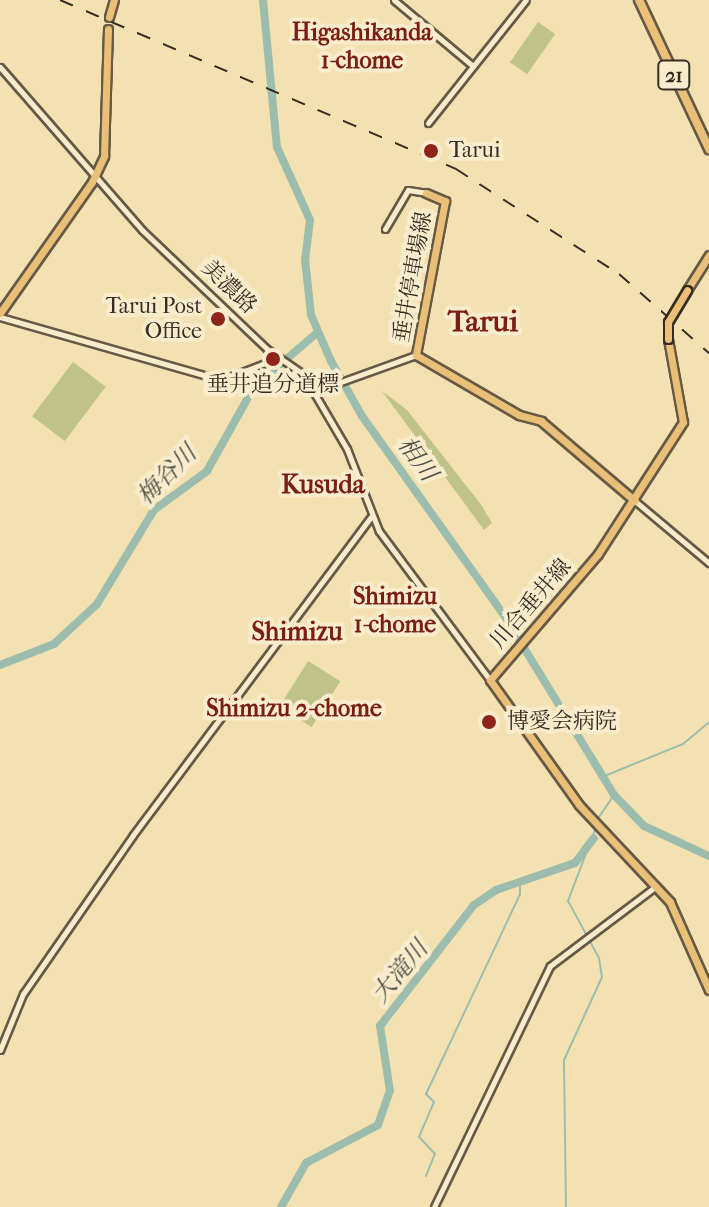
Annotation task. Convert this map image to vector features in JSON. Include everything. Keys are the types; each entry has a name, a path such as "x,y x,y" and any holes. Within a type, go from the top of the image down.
{"highway":[{"name":"21","path":"639,0 709,149"}],"main road":[{"path":"109,17 114,0"},
{"path":"0,315 96,175 107,141 108,29"},
{"name":"垂井停車場線","path":"426,193 445,201 416,355 519,415 538,419 635,501"},
{"name":"川合垂井線","path":"709,255 668,322 668,339 684,418 635,501 540,623 492,678 592,821 656,886 680,918 709,990"}],"street":[{"path":"394,0 473,66"},
{"path":"428,123 526,0"},
{"name":"美濃路","path":"0,67 155,243 280,359 291,364 315,391"},
{"path":"385,229 408,190 426,193"},
{"path":"0,315 221,380 280,359"},
{"path":"416,355 315,391 347,449 371,517 492,678"},
{"path":"635,501 709,563"},
{"path":"0,1050 23,994 124,847 371,517"},
{"path":"434,1207 545,974 580,939 656,886"}],"green space":[{"path":"538,22 555,34 527,74 510,62"},
{"path":"73,362 106,387 65,441 32,416"},
{"path":"382,391 407,410 482,506 492,523 484,530"},
{"path":"308,661 340,681 312,727 279,707"}],"waterway":[{"name":"相川","path":"263,0 277,147 310,220 305,259 311,315 331,361 362,416 502,612 614,795 644,826 709,856"},
{"name":"梅谷川","path":"0,665 54,644 97,604 154,510 207,471 254,387 318,332"},
{"path":"602,777 683,744 709,722"},
{"path":"597,820 614,795"},
{"path":"566,1207 564,1060 602,977 599,958 568,901 596,827"},
{"name":"大滝川","path":"281,1207 306,1163 378,1125 390,1091 380,1026 474,905 496,890 575,863 594,838"},
{"path":"426,1176 435,1154 419,1137 434,1102 426,1094 520,894 520,884"}],"railway":[{"path":"60,0 456,169 619,274 709,353"}],"place":[{"name":"Tarui","path":"431,151"},
{"name":"Tarui Post Office","path":"218,319"},
{"name":"垂井追分道標","path":"273,359"},
{"name":"博愛会病院","path":"489,722"}],"district":[{"name":"Higashikanda 1-chome","path":"362,47"},
{"name":"Tarui","path":"483,322"},
{"name":"Kusuda","path":"323,485"},
{"name":"Shimizu 1-chome","path":"395,611"},
{"name":"Shimizu","path":"297,632"},
{"name":"Shimizu 2-chome","path":"294,709"}]}
